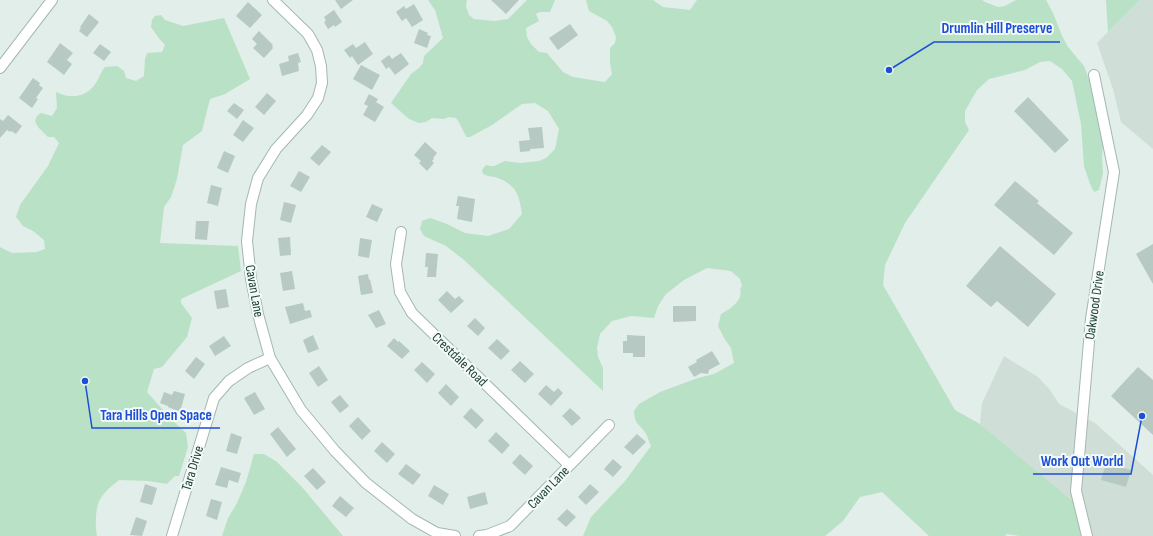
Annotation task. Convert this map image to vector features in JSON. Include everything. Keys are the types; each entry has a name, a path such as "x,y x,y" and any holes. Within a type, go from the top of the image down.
{"street":[{"path":"0,68 52,0"},
{"name":"Cavan Lane","path":"273,0 308,34 317,50 321,66 322,83 318,98 307,115 276,149 258,178 251,204 247,241 251,279 258,314 270,358 301,410 335,451 366,483 412,519 437,533 455,536"},
{"name":"Oakwood Drive","path":"1087,536 1076,491 1091,320 1114,172 1094,75"},
{"name":"Crestdale Road","path":"401,232 396,264 400,292 412,312 569,465"},
{"name":"Tara Drive","path":"172,536 214,398 229,381 248,368 270,358"},
{"name":"Cavan Lane","path":"479,536 487,535 510,526 609,425"}],"shaded area":[{"path":"1140,0 1153,0 1153,149 1121,122 1113,89 1097,43"},
{"path":"1004,356 1038,377 1050,390 1059,404 1095,423 1153,475 1153,536 1087,536 1080,508 980,424 982,403"}],"green space":[{"path":"428,0 467,0 466,6 469,15 474,19 494,21 508,19 527,0 555,0 550,12 540,12 536,14 539,21 526,28 527,37 531,44 539,52 547,53 563,72 573,77 605,82 612,74 610,48 615,43 616,37 612,27 607,21 589,11 586,0 653,0 663,7 690,10 697,0 982,0 998,7 1005,6 1016,0 1046,0 1068,47 1084,66 1093,90 1103,145 1103,173 1099,190 1094,192 1084,166 1081,124 1072,81 1062,69 1050,61 1040,62 1025,70 989,79 977,90 965,111 965,122 969,130 905,223 885,265 883,285 955,410 980,424 1075,503 1081,536 1020,536 1007,534 1005,536 929,536 882,492 860,497 843,521 825,536 583,536 591,517 625,481 651,446 646,434 635,420 634,411 639,404 660,392 698,378 714,374 734,363 731,348 718,326 721,314 732,307 740,297 740,289 742,286 740,279 731,271 707,268 684,280 666,294 658,306 654,318 631,316 612,321 600,334 597,348 598,357 603,368 603,391 464,260 446,246 424,236 420,229 422,221 430,218 465,233 488,236 509,229 522,214 518,195 508,183 495,177 483,174 482,170 486,165 494,166 505,161 520,163 539,161 546,158 555,149 559,129 548,111 535,103 522,104 492,125 470,137 467,137 456,118 432,118 426,122 419,123 409,119 391,103 411,74 423,63 424,56 443,38 435,10"},
{"path":"1106,0 1140,0 1108,32"},
{"path":"161,15 165,20 183,26 224,18 250,79 225,94 210,99 202,131 183,145 177,179 171,197 164,207 160,243 238,246 241,271 181,299 181,303 192,318 187,337 162,367 154,369 147,392 170,418 186,433 188,447 179,476 175,476 167,484 148,481 119,480 107,491 99,501 96,522 97,536 0,536 0,247 12,253 37,252 45,249 44,240 33,231 23,226 16,217 20,205 48,166 59,143 54,137 48,137 38,127 35,121 37,116 41,113 52,116 57,108 56,92 68,96 79,96 84,94 89,91 97,81 105,67 117,66 124,71 126,78 136,81 144,76 145,59 147,53 162,52 165,45 151,27 152,20 155,16"},
{"path":"254,454 264,454 277,462 302,487 343,536 222,536 228,518 237,503 246,482"}],"building":[{"path":"335,0 353,0 341,9"},
{"path":"491,0 519,0 506,14"},
{"path":"248,2 262,15 250,28 236,16"},
{"path":"414,4 423,20 412,27 406,18 402,21 396,12 404,6 406,9"},
{"path":"334,10 342,22 335,27 334,25 328,29 324,22 326,21 324,17"},
{"path":"89,14 99,22 87,37 79,31"},
{"path":"570,24 578,35 558,50 549,38"},
{"path":"419,29 431,36 427,48 414,43"},
{"path":"259,31 273,45 273,48 264,58 253,48 257,44 252,39"},
{"path":"365,42 373,54 358,65 352,56 350,58 344,50 353,44 356,48"},
{"path":"60,43 73,53 67,60 72,64 64,75 47,62"},
{"path":"100,44 111,52 104,61 93,53"},
{"path":"298,53 301,62 298,63 299,71 282,76 279,64 289,61 288,56"},
{"path":"401,53 409,64 395,75 389,67 386,69 381,61 389,55 392,59"},
{"path":"361,65 380,75 372,90 353,79"},
{"path":"33,78 40,83 39,85 43,88 36,98 38,99 32,108 19,98"},
{"path":"267,93 276,101 264,115 255,107"},
{"path":"369,94 378,99 376,102 384,107 375,122 363,115 368,106 364,104"},
{"path":"1028,97 1069,140 1055,153 1014,111"},
{"path":"234,103 244,110 237,119 227,111"},
{"path":"8,115 22,126 16,134 7,130 0,138 0,119 3,121"},
{"path":"243,120 254,128 243,142 233,135"},
{"path":"542,127 544,148 530,149 530,151 520,152 519,141 530,140 528,128"},
{"path":"425,142 437,153 432,161 434,163 427,171 419,163 421,161 414,155"},
{"path":"322,145 331,152 319,166 310,158"},
{"path":"224,151 235,156 228,173 217,168"},
{"path":"299,171 310,177 301,192 290,186"},
{"path":"1015,181 1039,201 1037,203 1073,233 1054,255 994,205"},
{"path":"211,185 222,188 218,206 207,203"},
{"path":"458,196 475,199 472,222 457,219 459,206 456,206"},
{"path":"284,202 296,205 291,223 280,220"},
{"path":"372,204 383,209 377,222 366,217"},
{"path":"196,221 209,221 207,240 195,239"},
{"path":"290,237 291,255 280,256 278,238"},
{"path":"360,238 372,240 369,258 358,256"},
{"path":"1153,244 1153,284 1136,254"},
{"path":"1000,246 1056,294 1028,327 997,301 991,307 966,286"},
{"path":"426,253 438,254 436,277 427,277 428,267 425,267"},
{"path":"292,271 295,289 283,291 280,273"},
{"path":"368,274 373,293 361,295 358,276"},
{"path":"226,289 229,307 217,309 214,291"},
{"path":"447,291 455,299 459,296 464,301 451,313 438,300"},
{"path":"303,303 305,311 310,310 312,317 290,324 285,307"},
{"path":"673,306 696,306 696,321 673,322"},
{"path":"379,310 386,324 376,328 368,315"},
{"path":"475,318 485,328 478,336 467,326"},
{"path":"313,335 319,349 308,353 303,340"},
{"path":"627,335 645,336 645,357 633,357 633,353 623,353 623,341 627,341"},
{"path":"224,336 231,346 215,356 209,346"},
{"path":"394,338 410,351 402,359 387,346"},
{"path":"497,339 510,351 501,360 488,348"},
{"path":"712,351 720,364 709,370 708,374 701,373 694,377 688,367 697,362 696,360"},
{"path":"196,357 205,364 194,379 185,371"},
{"path":"520,361 534,374 525,383 511,370"},
{"path":"422,362 435,374 427,383 414,370"},
{"path":"319,366 328,380 318,387 309,373"},
{"path":"1138,367 1153,380 1153,435 1111,396"},
{"path":"446,384 459,397 451,406 438,393"},
{"path":"546,385 554,392 558,388 563,393 551,406 538,394"},
{"path":"174,391 185,394 180,412 160,403 164,392 172,395"},
{"path":"255,392 265,409 254,415 244,398"},
{"path":"340,395 349,406 340,413 331,402"},
{"path":"471,408 484,420 476,429 463,417"},
{"path":"570,408 581,418 572,426 562,416"},
{"path":"358,417 371,431 362,440 349,426"},
{"path":"278,427 296,449 287,457 270,434"},
{"path":"496,432 510,445 502,454 488,441"},
{"path":"231,433 242,437 237,454 226,451"},
{"path":"637,434 646,442 633,455 624,447"},
{"path":"382,442 395,454 387,463 374,451"},
{"path":"520,454 533,466 525,475 512,463"},
{"path":"613,459 622,467 613,477 604,469"},
{"path":"1106,463 1131,470 1126,487 1101,480"},
{"path":"406,464 421,475 413,485 398,474"},
{"path":"221,467 241,473 238,483 229,480 227,488 215,485"},
{"path":"313,468 326,482 317,490 304,476"},
{"path":"145,484 157,488 152,505 140,502"},
{"path":"590,484 599,492 586,505 578,497"},
{"path":"434,485 449,494 443,505 428,496"},
{"path":"485,492 488,504 470,509 467,497"},
{"path":"340,496 354,508 346,517 332,506"},
{"path":"211,499 222,502 217,520 206,516"},
{"path":"567,509 576,517 566,527 557,519"},
{"path":"136,517 147,521 142,536 130,535"}],"place":[{"name":"Drumlin Hill Preserve","path":"889,70"},
{"name":"Tara Hills Open Space","path":"85,381"},
{"name":"Work Out World","path":"1142,416"}]}
